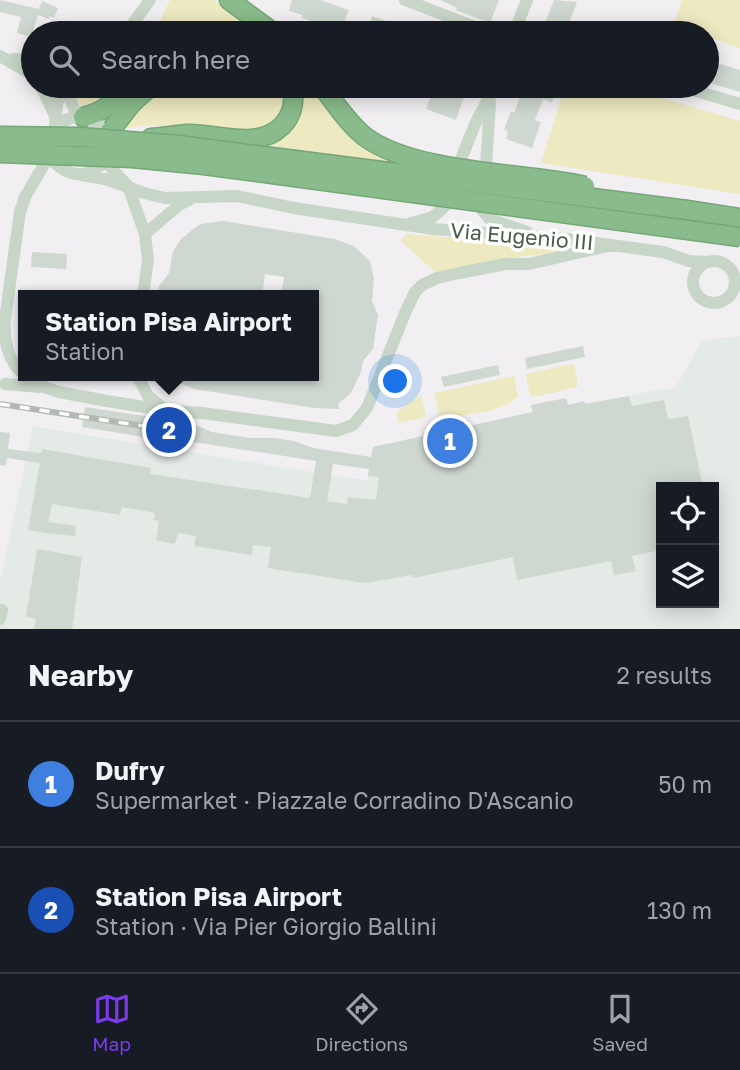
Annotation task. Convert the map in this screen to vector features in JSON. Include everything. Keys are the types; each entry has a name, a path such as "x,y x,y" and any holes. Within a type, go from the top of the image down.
{"highway":[{"path":"229,0 258,21"},
{"path":"80,117 98,114 108,108 116,98"},
{"path":"109,134 137,98"},
{"path":"0,136 190,134 257,139 277,130 290,116 294,98"},
{"path":"331,98 364,135 394,152 428,162 562,181 687,210"},
{"path":"109,134 740,218"},
{"path":"0,153 132,158 204,164 740,237"}],"street":[{"path":"135,21 150,0"},
{"path":"405,0 460,21"},
{"path":"519,21 527,0"},
{"path":"4,57 21,68"},
{"path":"48,98 55,123"},
{"path":"55,123 59,98"},
{"path":"70,98 80,117"},
{"path":"460,162 489,98"},
{"path":"486,166 492,98"},
{"path":"719,98 740,104"},
{"path":"55,123 80,117 97,123 109,134"},
{"path":"3,385 12,377 15,366 2,331 20,212 25,197 50,162 63,171 77,175"},
{"path":"35,183 52,175 90,173 103,162 128,186 145,234 148,260 144,290"},
{"name":"Via Eugenio III","path":"77,175 128,186 153,196 237,196 293,208 398,224 648,249 690,261 710,262"},
{"path":"145,234 179,205 194,197"},
{"path":"398,224 433,218 446,205"},
{"path":"482,209 490,219 537,236"},
{"path":"3,385 44,387 170,411 202,413 330,432 341,430 353,425 367,408 405,313 415,292 422,285 437,278 506,264 528,264 612,245"},
{"name":"Via Eugenio III","path":"648,249 679,267 693,283"},
{"path":"723,264 734,276 737,285 726,300 711,303 698,296 693,283 698,270 710,262 723,264 740,267"},
{"path":"36,381 44,387"},
{"path":"107,401 123,400 130,396 136,381"},
{"path":"140,381 148,396 170,411"}],"shaded area":[{"path":"170,0 213,0 247,21 160,21"},
{"path":"682,0 740,0 740,48 719,41 719,21 675,21"},
{"path":"76,98 328,98 400,161 399,164 273,146 222,131 143,125 123,129 96,109 81,106"},
{"path":"561,98 662,98 740,121 740,194 541,163"},
{"path":"407,234 570,250 544,256 529,255 438,275 400,240"},
{"path":"740,336 740,629 0,629 0,581 33,426 367,481 373,447 584,401 586,404 675,389 702,340"},
{"path":"574,365 578,384 576,387 534,397 530,395 527,374"},
{"path":"514,376 518,397 501,407 480,413 439,415 434,393"},
{"path":"421,395 426,417 399,423 397,412"}],"building":[{"path":"0,0 39,9 42,1 58,8 54,18 38,15 36,21 21,21 21,34 17,33 21,17 0,12"},
{"path":"292,0 320,0 349,10 345,21 311,21 302,18 303,15 289,11"},
{"path":"440,0 499,0 491,21 456,10 457,8"},
{"path":"554,0 577,2 570,21 546,21"},
{"path":"372,16 387,21 370,21"},
{"path":"719,64 740,70 740,92 719,86"},
{"path":"430,98 464,98 456,120 426,109"},
{"path":"520,98 554,98 552,102 543,99 535,120 541,122 532,148 506,139 508,131 504,130 511,111 514,113"},
{"path":"223,221 335,239 354,246 370,261 374,279 372,301 378,315 373,349 363,361 351,393 338,404 339,409 314,408 194,389 174,381 319,381 319,290 282,290 284,277 265,274 263,290 159,290 169,273 173,251 181,239 200,224"},
{"path":"32,252 67,254 66,269 31,267"},
{"path":"583,346 585,357 527,369 525,358"},
{"path":"498,365 500,375 444,387 441,377"},
{"path":"629,396 632,406 664,400 668,419 688,416 702,482 656,482 656,551 632,556 636,571 614,575 611,561 517,580 513,557 413,578 412,575 365,583 268,568 271,547 253,545 252,555 194,546 196,536 178,533 175,544 156,540 159,521 154,520 155,513 122,507 120,515 52,504 48,522 76,526 75,536 28,530 40,463 7,458 6,466 0,465 0,432 10,433 8,449 42,453 42,449 151,468 150,474 310,498 316,461 82,427 85,407 191,423 212,432 250,438 275,438 313,448 371,457 373,447 533,412 531,405 566,398 568,405 584,401 585,404","holes":["333,464 369,469 368,476 379,477 376,500 348,497 347,504 327,501"]},
{"path":"37,549 82,557 72,629 34,629 36,619 26,617"}],"railway":[{"path":"0,404 169,430"}],"place":[{"name":"Station Pisa Airport","path":"169,430"},
{"name":"Dufry","path":"450,441"}]}
